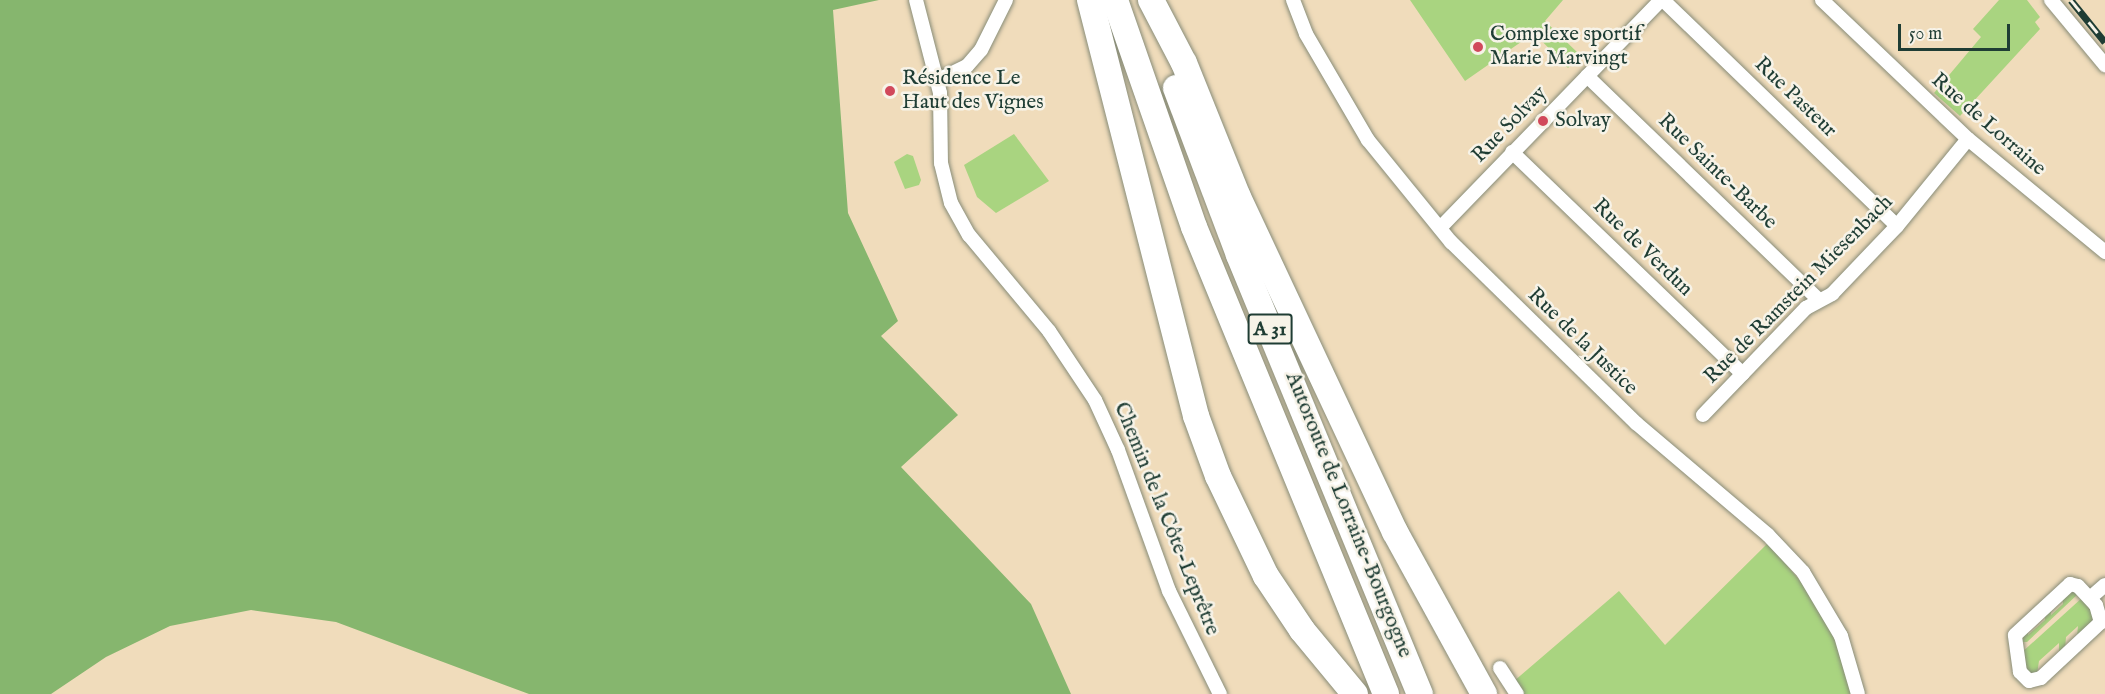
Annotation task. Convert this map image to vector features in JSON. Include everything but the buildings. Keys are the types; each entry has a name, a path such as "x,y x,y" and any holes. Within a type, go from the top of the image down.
{"highway":[{"path":"1090,0 1188,383 1218,476 1266,576 1312,644 1355,694"},
{"name":"Autoroute de Lorraine-Bourgogne","path":"1115,0 1194,227 1373,657 1386,694"},
{"path":"1150,0 1184,63 1238,197 1395,532 1484,694"},
{"name":"Autoroute de Lorraine-Bourgogne","path":"1150,0 1176,87 1235,245 1405,652 1420,694"}],"street":[{"name":"Chemin de la Côte-Leprêtre","path":"916,0 938,80 940,163 954,210 969,235 1049,332 1095,400 1118,450 1169,591 1220,694"},
{"path":"938,80 967,66 981,50 1006,0"},
{"name":"Rue de la Justice","path":"1293,0 1306,34 1368,140 1440,228 1492,284 1636,423 1787,552 1824,601 1846,651 1858,694"},
{"name":"Rue Solvay","path":"1440,228 1662,0"},
{"name":"Rue Pasteur","path":"1662,0 1897,226"},
{"name":"Rue de Lorraine","path":"1822,0 1968,139 2105,252"},
{"path":"2051,0 2105,64"},
{"name":"Rue Sainte-Barbe","path":"1587,75 1818,299"},
{"name":"Rue de Ramstein Miesenbach","path":"1703,415 1818,299 1832,294 1897,226 1968,139"},
{"name":"Rue de Verdun","path":"1512,153 1743,374"},
{"path":"2090,598 2105,585"},
{"path":"2064,586 2078,586 2090,598 2102,616 2098,626 2041,678 2034,681 2024,677 2014,646 2018,630 2064,586"},
{"path":"1500,668 1517,694"}],"green space":[{"path":"0,0 879,0 833,10 848,213 898,321 881,336 958,415 901,467 1031,604 1071,694 529,694 336,622 251,610 170,626 106,657 51,694 0,694"},
{"name":"Complexe sportif Marie Marvingt","path":"1410,0 1563,0 1545,21 1580,55 1568,68 1534,33 1465,81"},
{"path":"1999,0 2027,0 2040,17 2035,22 2040,29 1960,116 1934,93 1981,37 1973,29"},
{"path":"1014,134 1049,181 996,213 977,197 964,165"},
{"path":"907,154 913,156 921,180 919,185 905,189 894,162"},
{"path":"1768,543 1817,601 1839,649 1851,694 1523,694 1513,682 1619,591 1665,645"},
{"path":"2070,589 2079,593 2027,642 2021,642 2019,634 2028,625 2028,635 2045,620 2045,609 2051,604 2051,615 2063,604 2063,594"},
{"path":"2083,597 2098,617 2077,637 2078,626 2066,637 2065,649 2059,654 2059,643 2039,661 2037,674 2026,673 2020,654"}],"railway":[{"path":"2071,0 2105,42"}],"place":[{"name":"Complexe sportif Marie Marvingt","path":"1478,47"},
{"name":"Résidence Le Haut des Vignes","path":"890,91"},
{"name":"Solvay","path":"1543,121"}]}
